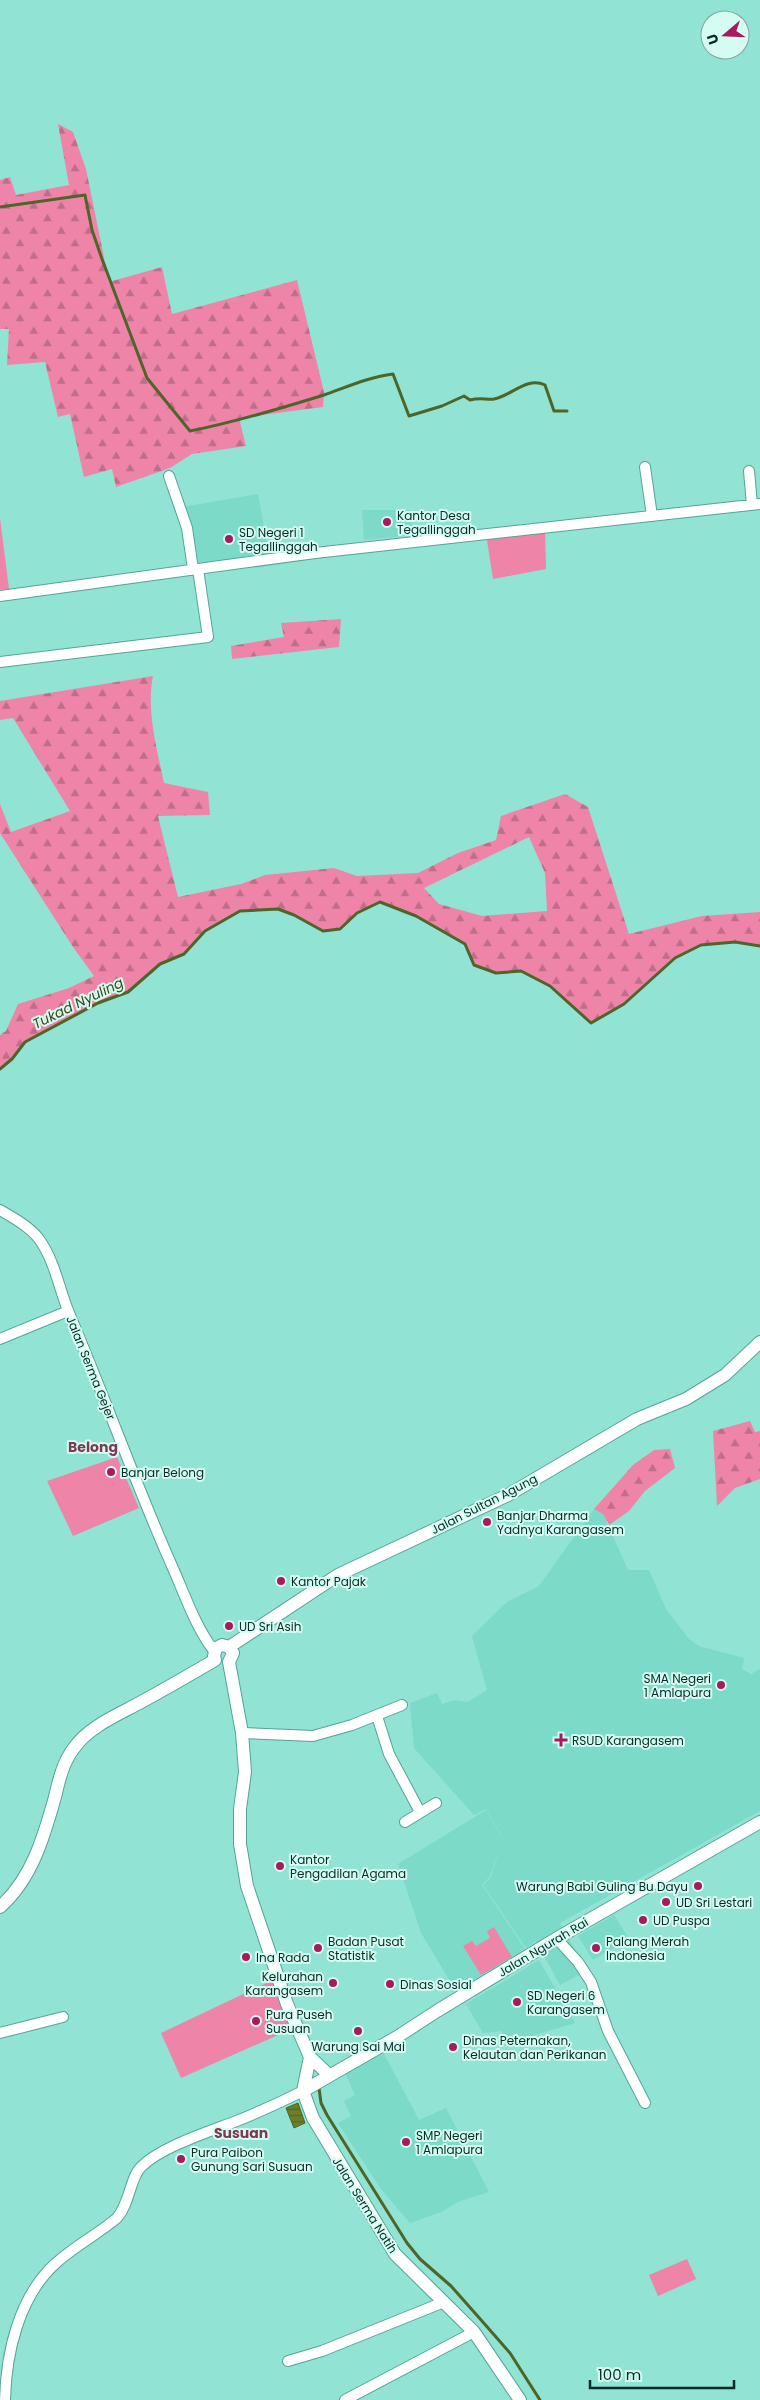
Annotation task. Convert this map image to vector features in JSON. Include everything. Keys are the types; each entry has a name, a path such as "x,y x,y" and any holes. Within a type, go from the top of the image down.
{"street":[{"path":"645,467 652,516"},
{"path":"0,596 135,579 195,569 756,505 748,471"},
{"path":"0,662 208,637 187,528 169,476"},
{"name":"Jalan Serma Gejer","path":"0,1210 30,1229 51,1261 68,1310 92,1363 109,1412 156,1531 201,1632 219,1651"},
{"path":"0,1339 68,1310"},
{"name":"Jalan Sultan Agung","path":"0,1907 19,1887 33,1862 47,1826 63,1765 74,1747 90,1732 338,1575 508,1495 637,1419 701,1391 725,1375 760,1342"},
{"path":"5,2400 6,2369 27,2302 37,2284 55,2264 118,2218 124,2210 136,2172 142,2166 159,2155 209,2131 235,2122 303,2091 329,2076 310,2058 251,1902 243,1870 240,1824 245,1772 242,1733 229,1662 222,1664 219,1651"},
{"path":"242,1733 313,1736 377,1716 402,1705"},
{"path":"377,1716 389,1754 420,1812"},
{"path":"405,1822 436,1803"},
{"name":"Jalan Ngurah Rai","path":"329,2076 397,2037 437,2010 557,1939 760,1822"},
{"path":"557,1939 578,1962 591,1982 608,2032 645,2103"},
{"path":"0,2033 63,2017"},
{"path":"303,2091 310,2058"},
{"name":"Jalan Serma Natih","path":"303,2091 312,2118 383,2237 403,2264 474,2332 520,2400"},
{"path":"288,2361 322,2351 444,2302"},
{"path":"345,2400 474,2332"}],"shaded area":[{"name":"SD Negeri 1 Tegallinggah","path":"258,494 269,555 197,567 183,507"},
{"name":"Kantor Desa Tegallinggah","path":"362,510 411,510 412,535 364,540"},
{"name":"RSUD Karangasem","path":"594,1509 603,1514 628,1570 649,1570 666,1609 689,1639 699,1646 744,1658 742,1669 751,1674 760,1669 760,1811 560,1923 587,1971 560,1985 536,1941 526,1948 483,1885 491,1877 503,1838 486,1809 474,1815 414,1748 410,1703 437,1693 442,1704 455,1700 468,1702 487,1690 472,1636 507,1602 539,1586"},
{"path":"486,1810 503,1839 490,1876 482,1885 525,1949 456,1991 421,1933 398,1864"},
{"path":"614,1915 629,1939 593,1960 578,1936"},
{"name":"SD Negeri 6 Karangasem","path":"539,1960 575,2023 511,2042 501,2031 483,2033 466,2004"},
{"name":"SMP Negeri 1 Amlapura","path":"383,2052 419,2120 446,2108 489,2192 460,2201 441,2212 410,2223 381,2189 338,2123 351,2116 344,2101 355,2095 345,2073"},
{"path":"298,2103 305,2123 294,2128 286,2108"}],"green space":[{"path":"58,124 73,132 86,169 109,282 162,267 172,314 297,280 324,392 323,407 239,418 246,446 192,454 170,468 116,487 112,469 84,477 70,414 58,417 45,362 7,365 9,329 0,329 0,180 10,177 16,195 69,185"},
{"path":"0,518 9,589 0,590"},
{"path":"545,527 546,569 493,579 486,534"},
{"path":"341,619 339,647 232,659 231,646 284,637 281,623"},
{"path":"153,676 151,689 152,716 164,783 208,792 210,815 158,816 178,897 241,884 265,875 334,868 357,876 418,873 458,853 496,840 501,816 565,794 588,807 629,934 702,916 760,912 760,946 735,942 701,945 675,958 624,1004 591,1023 550,987 521,971 496,973 474,965 465,944 416,916 380,902 357,913 340,929 323,931 294,915 278,909 240,911 205,931 184,954 160,965 128,992 98,1003 25,1042 12,1059 0,1069 0,1035 6,1031 18,1004 69,988 94,976 73,947 0,833 0,804 11,832 70,811 13,718 0,720 0,701","holes":["529,837 545,873 547,911 482,916 439,904 424,888"]},
{"path":"750,1421 755,1432 760,1431 760,1479 735,1488 717,1506 713,1431"},
{"path":"670,1449 675,1468 645,1491 629,1511 609,1525 603,1514 594,1509 633,1465 654,1450"},
{"path":"117,1457 139,1508 73,1536 47,1481"},
{"path":"494,1927 512,1957 481,1975 463,1946 472,1941 476,1946 490,1938 487,1931"},
{"path":"273,1980 294,2028 181,2078 161,2033"},
{"path":"687,2259 696,2279 658,2296 649,2275"}],"waterway":[{"path":"0,207 85,195 92,230 147,378 190,431 257,415 367,380 393,374 409,416 442,406 464,396 470,400 494,399 532,383 545,385 554,411 567,411"},
{"name":"Tukad Nyuling","path":"0,1069 12,1059 25,1042 98,1003 128,992 160,964 184,954 205,931 240,911 278,909 294,915 323,931 340,929 357,913 380,902 416,916 465,944 474,965 496,973 521,971 550,986 591,1023 624,1004 675,958 701,945 735,942 760,946"},
{"path":"319,2088 321,2103 327,2115 407,2243 420,2259 451,2286 510,2353 540,2400"}],"place":[{"name":"Kantor Desa Tegallinggah","path":"387,522"},
{"name":"SD Negeri 1 Tegallinggah","path":"229,539"},
{"name":"Banjar Belong","path":"111,1472"},
{"name":"Banjar Dharma Yadnya Karangasem","path":"487,1522"},
{"name":"Kantor Pajak","path":"281,1581"},
{"name":"UD Sri Asih","path":"229,1626"},
{"name":"SMA Negeri 1 Amlapura","path":"721,1685"},
{"name":"RSUD Karangasem","path":"561,1740"},
{"name":"Kantor Pengadilan Agama","path":"280,1866"},
{"name":"Warung Babi Guling Bu Dayu","path":"698,1886"},
{"name":"UD Sri Lestari","path":"666,1902"},
{"name":"UD Puspa","path":"643,1920"},
{"name":"Badan Pusat Statistik","path":"318,1948"},
{"name":"Palang Merah Indonesia","path":"596,1948"},
{"name":"Ina Rada","path":"246,1957"},
{"name":"Kelurahan Karangasem","path":"333,1983"},
{"name":"Dinas Sosial","path":"390,1984"},
{"name":"SD Negeri 6 Karangasem","path":"517,2002"},
{"name":"Pura Puseh Susuan","path":"256,2021"},
{"name":"Warung Sai Mai","path":"358,2031"},
{"name":"Dinas Peternakan, Kelautan dan Perikanan","path":"453,2047"},
{"name":"SMP Negeri 1 Amlapura","path":"406,2142"},
{"name":"Pura Paibon Gunung Sari Susuan","path":"181,2159"}],"district":[{"name":"Belong","path":"93,1447"},
{"name":"Susuan","path":"241,2133"}]}
